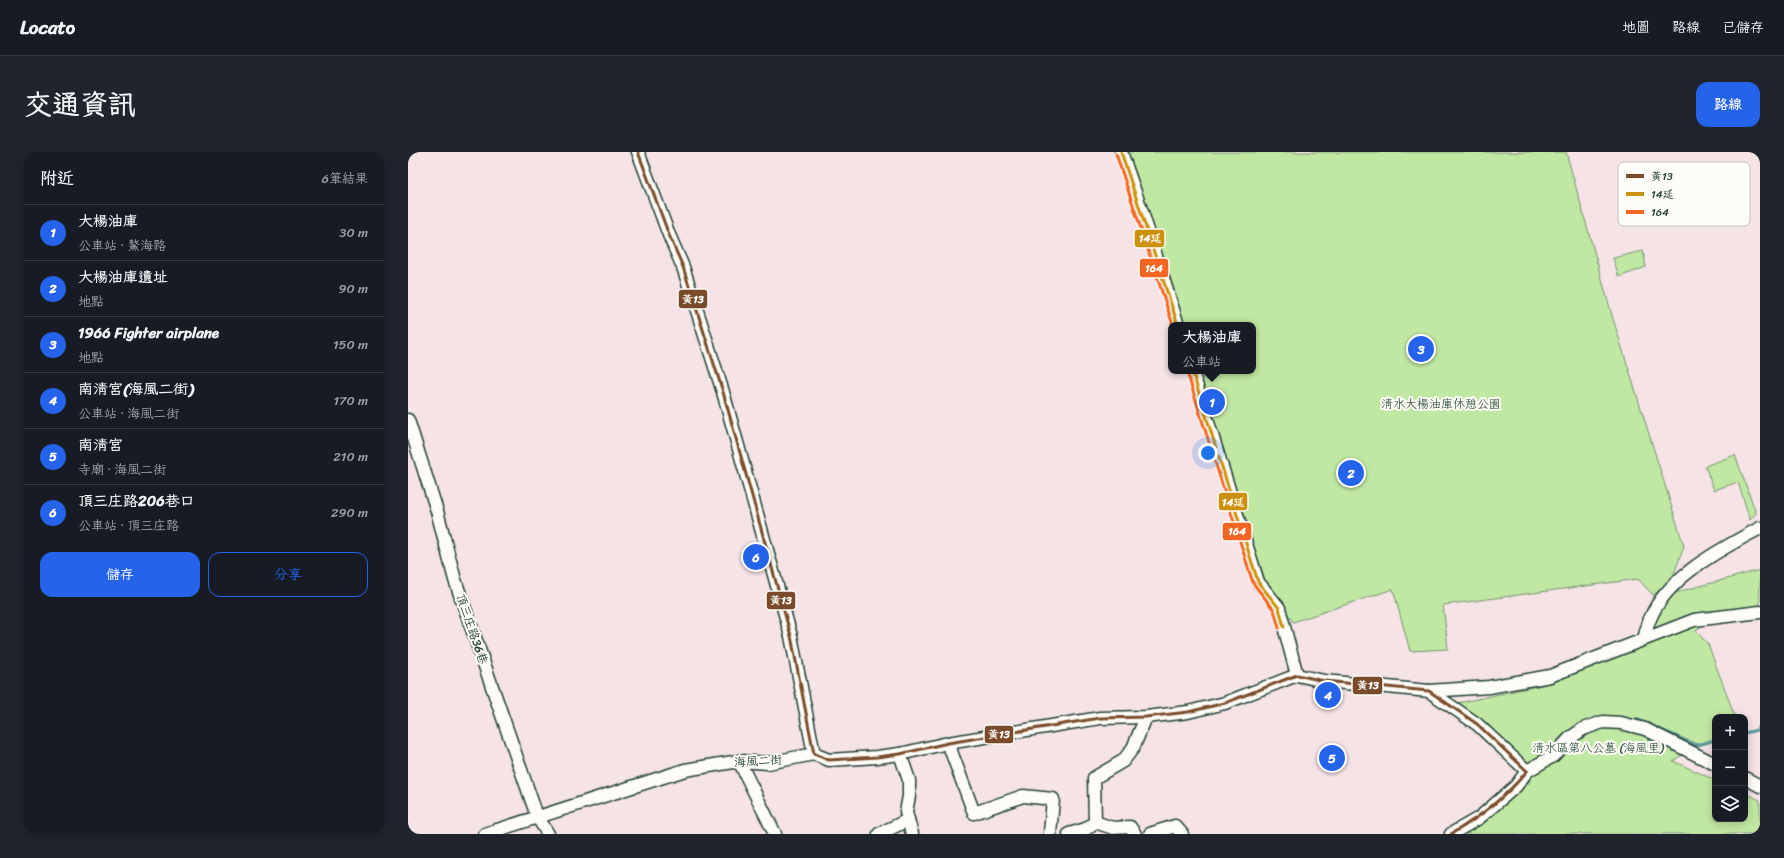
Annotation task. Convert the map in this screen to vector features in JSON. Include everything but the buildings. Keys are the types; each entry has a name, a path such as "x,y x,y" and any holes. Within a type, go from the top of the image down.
{"street":[{"path":"638,152 669,235 683,267 723,392 791,636 814,754"},
{"path":"1121,152 1177,322"},
{"path":"1193,374 1258,582 1279,608 1297,675 1324,681 1429,691 1489,687 1550,676 1694,620 1760,612"},
{"name":"頂三庄路36巷","path":"408,420 436,511 455,580 537,816 548,834"},
{"path":"1644,639 1650,618 1661,600 1692,568 1760,528"},
{"name":"海風二街","path":"486,834 537,816 685,770 739,761 768,763 814,754 830,760 900,754 948,743 1100,718 1146,717 1188,712 1226,703 1297,675"},
{"path":"1429,691 1477,724 1527,771"},
{"path":"1095,822 1094,778 1122,761 1133,748 1146,717"},
{"path":"1451,834 1479,818 1516,786 1527,771 1553,756 1570,738 1583,729 1603,722 1621,723 1645,729 1712,762"},
{"path":"948,743 974,813 1023,796 1053,799 1050,834"},
{"path":"900,754 909,780 909,796 906,812 912,834"},
{"path":"739,761 775,834"},
{"path":"1748,780 1760,786"},
{"path":"878,834 908,820"},
{"path":"1069,834 1086,829 1095,822"},
{"path":"1095,822 1113,828 1130,827 1136,834"},
{"path":"1150,834 1175,826 1182,834"}],"green space":[{"name":"清水大楊油庫休憩公園","path":"1125,152 1566,152 1613,319 1684,546 1671,582 1653,595 1638,579 1443,605 1448,649 1410,651 1393,589 1293,622 1266,583 1198,374 1256,374 1256,322 1181,322"},
{"path":"1643,251 1646,267 1619,277 1613,258"},
{"path":"1735,455 1756,513 1750,520 1738,482 1714,490 1705,466"},
{"name":"清水區第八公墓 (海風里)","path":"1760,570 1760,610 1710,615 1696,631 1708,644 1734,714 1712,714 1712,742 1692,748 1673,761 1712,779 1712,822 1748,822 1748,794 1760,800 1760,834 1462,834 1472,828 1530,782 1520,768 1444,706 1551,683 1629,650 1650,615 1674,593"}],"waterway":[{"path":"1636,719 1696,745 1712,741"},
{"path":"1748,732 1757,730 1760,725"}],"transit line":[{"name":"黃13","path":"638,152 669,235 683,267 723,392 791,636 814,754"},
{"name":"14延","path":"1121,152 1177,322"},
{"name":"164","path":"1116,154 1172,322"},
{"name":"164","path":"1188,374 1253,583 1274,610 1279,628"},
{"name":"14延","path":"1193,374 1258,582 1279,608 1284,627"},
{"name":"黃13","path":"814,754 829,760 877,757 900,754 948,743 1100,718 1146,717 1188,712 1225,703 1297,675 1324,681 1429,691 1477,724 1527,771"},
{"name":"黃13","path":"1451,834 1492,806 1527,771"}],"place":[{"name":"1966 Fighter airplane","path":"1421,349"},
{"name":"大楊油庫","path":"1212,402"},
{"name":"大楊油庫遺址","path":"1351,473"},
{"name":"頂三庄路206巷口","path":"756,557"},
{"name":"南清宮(海風二街)","path":"1328,695"},
{"name":"南清宮","path":"1332,758"}]}
